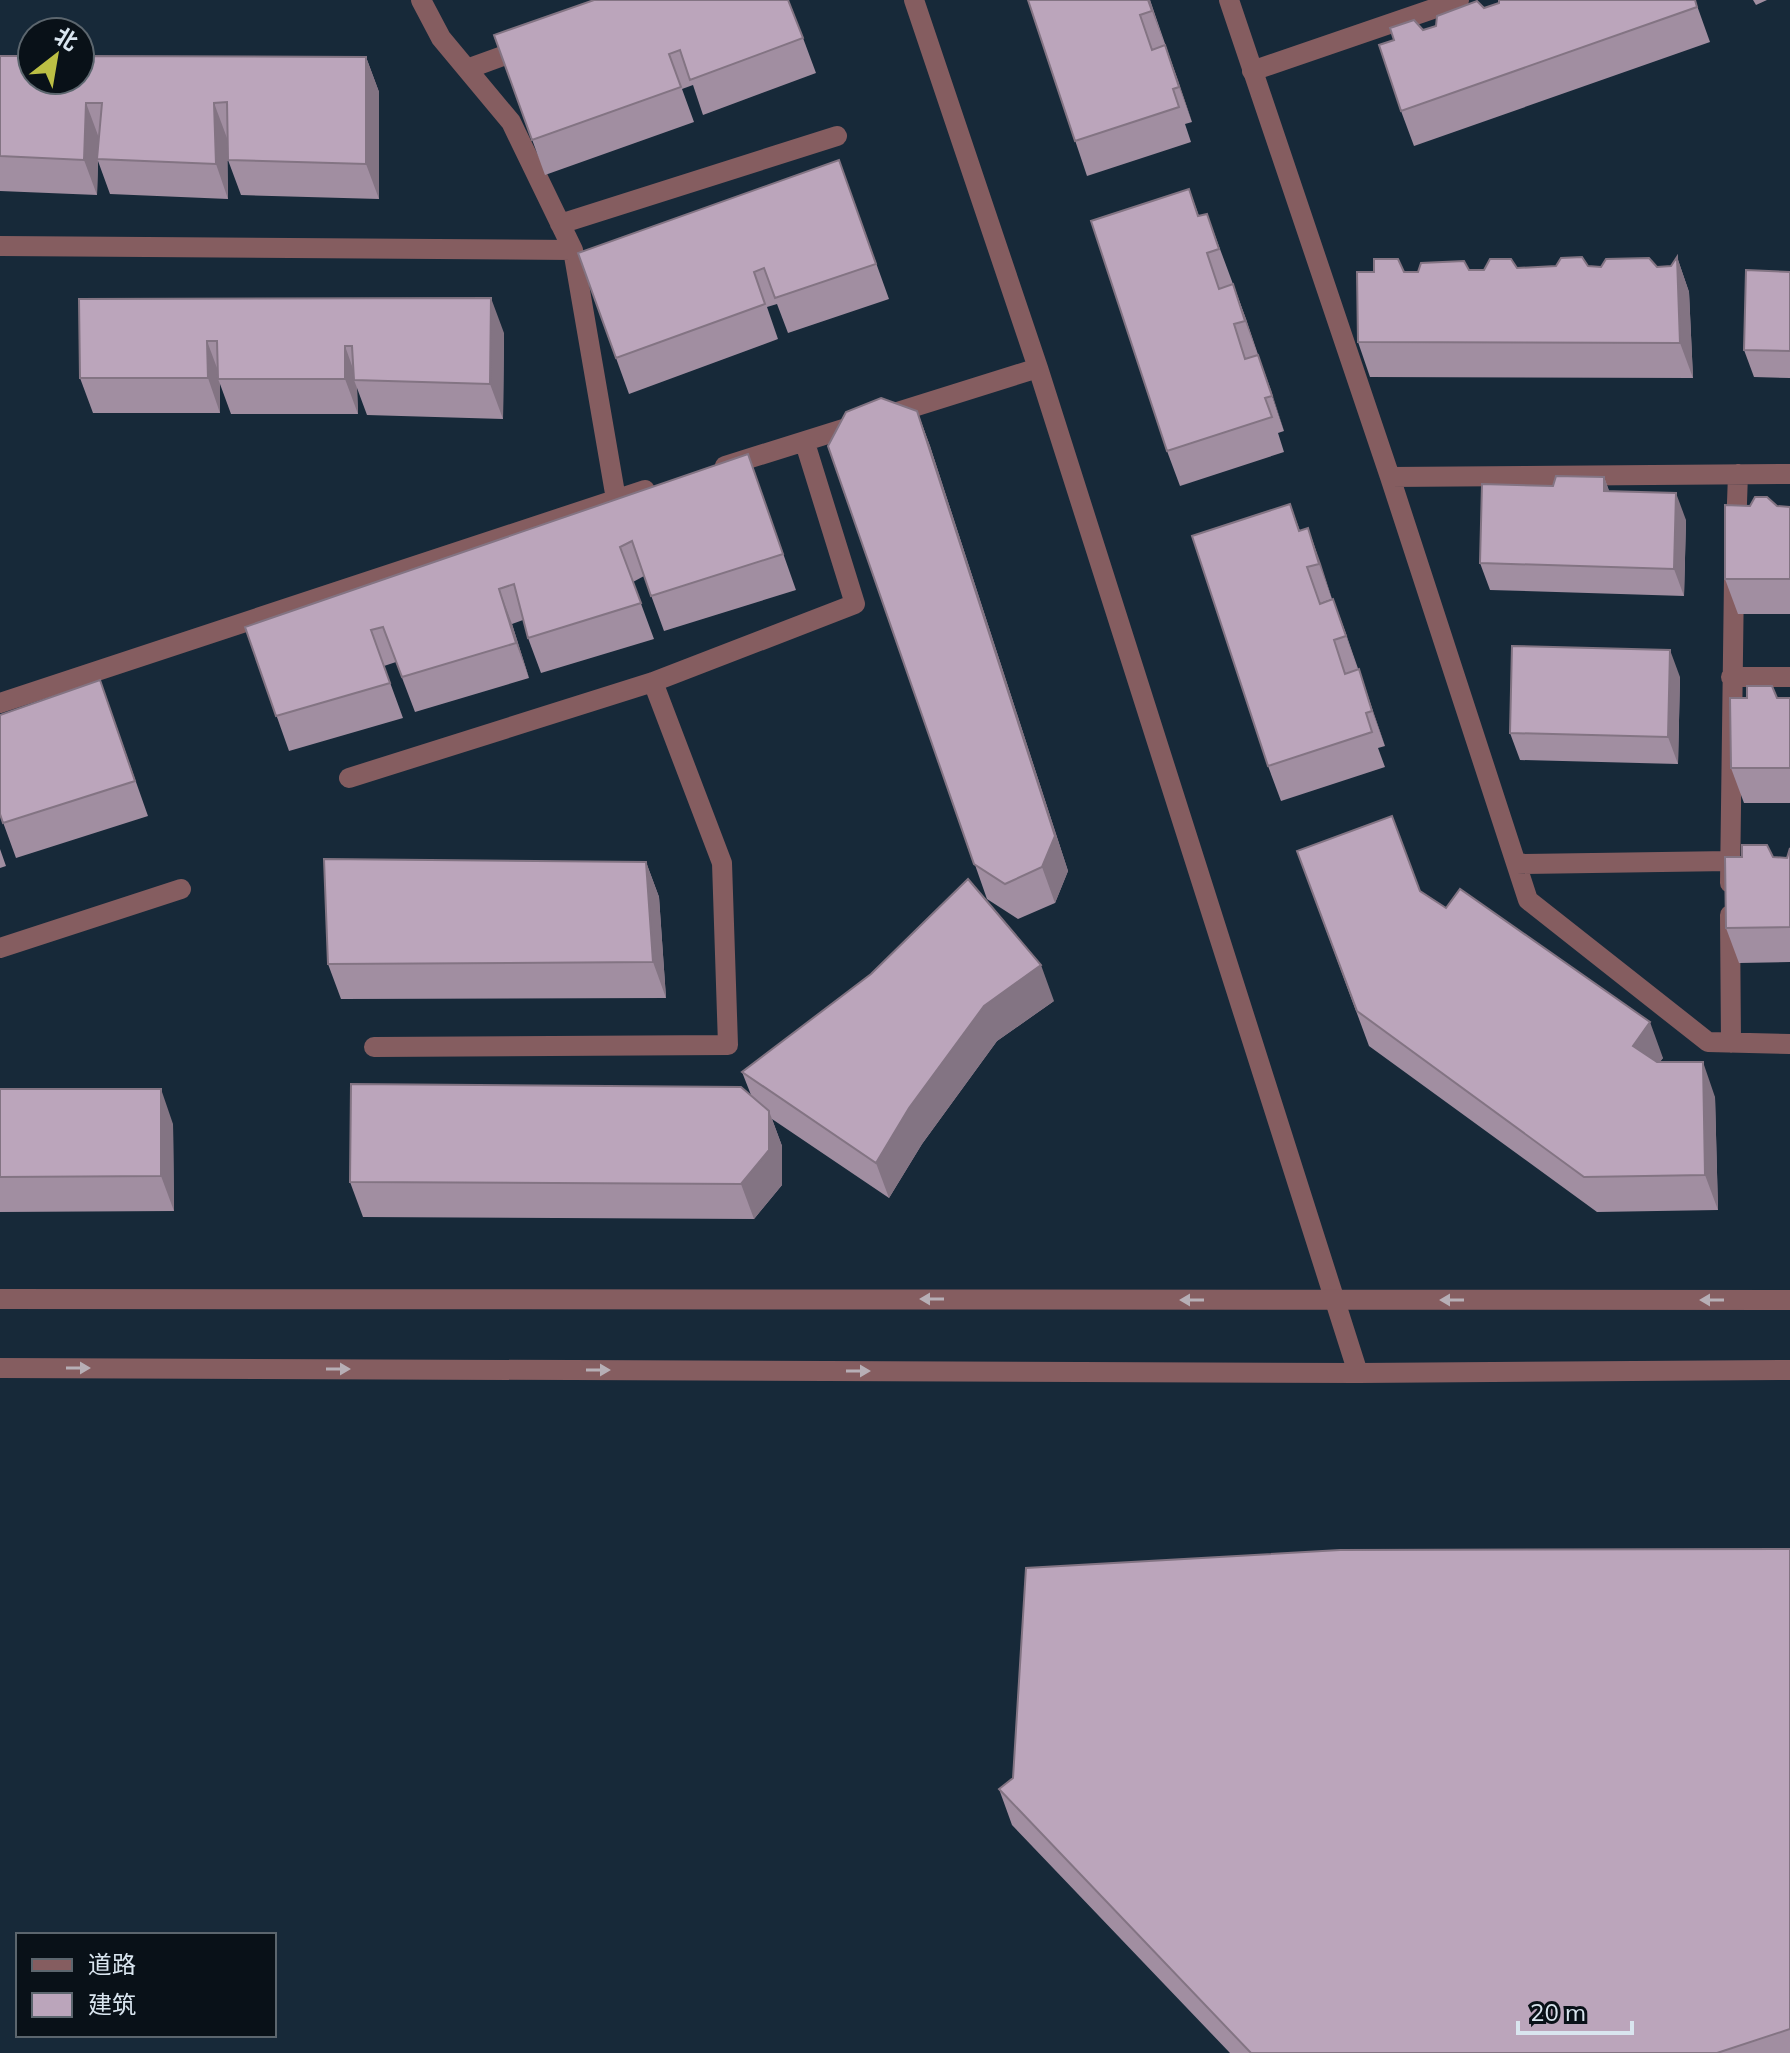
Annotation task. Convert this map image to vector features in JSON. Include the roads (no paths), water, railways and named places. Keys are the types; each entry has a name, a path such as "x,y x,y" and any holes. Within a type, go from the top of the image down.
{"street":[{"path":"421,0 441,38 511,122 573,250 616,499"},
{"path":"914,0 1038,368 1358,1373"},
{"path":"1229,0 1390,477 1528,900 1708,1042 1790,1044"},
{"path":"1252,71 1459,0"},
{"path":"467,69 542,42"},
{"path":"560,224 837,136"},
{"path":"0,246 573,250"},
{"path":"703,473 1038,368"},
{"path":"349,778 653,682 855,604 805,443"},
{"path":"1731,1043 1731,677 1738,474"},
{"path":"1390,477 1790,474"},
{"path":"0,703 660,486"},
{"path":"1731,677 1790,677"},
{"path":"374,1047 728,1045 722,863 653,682"},
{"path":"1517,864 1730,861"},
{"path":"0,948 181,889"},
{"path":"0,1299 1790,1300"},
{"path":"0,1368 1358,1373 1790,1370"}]}
